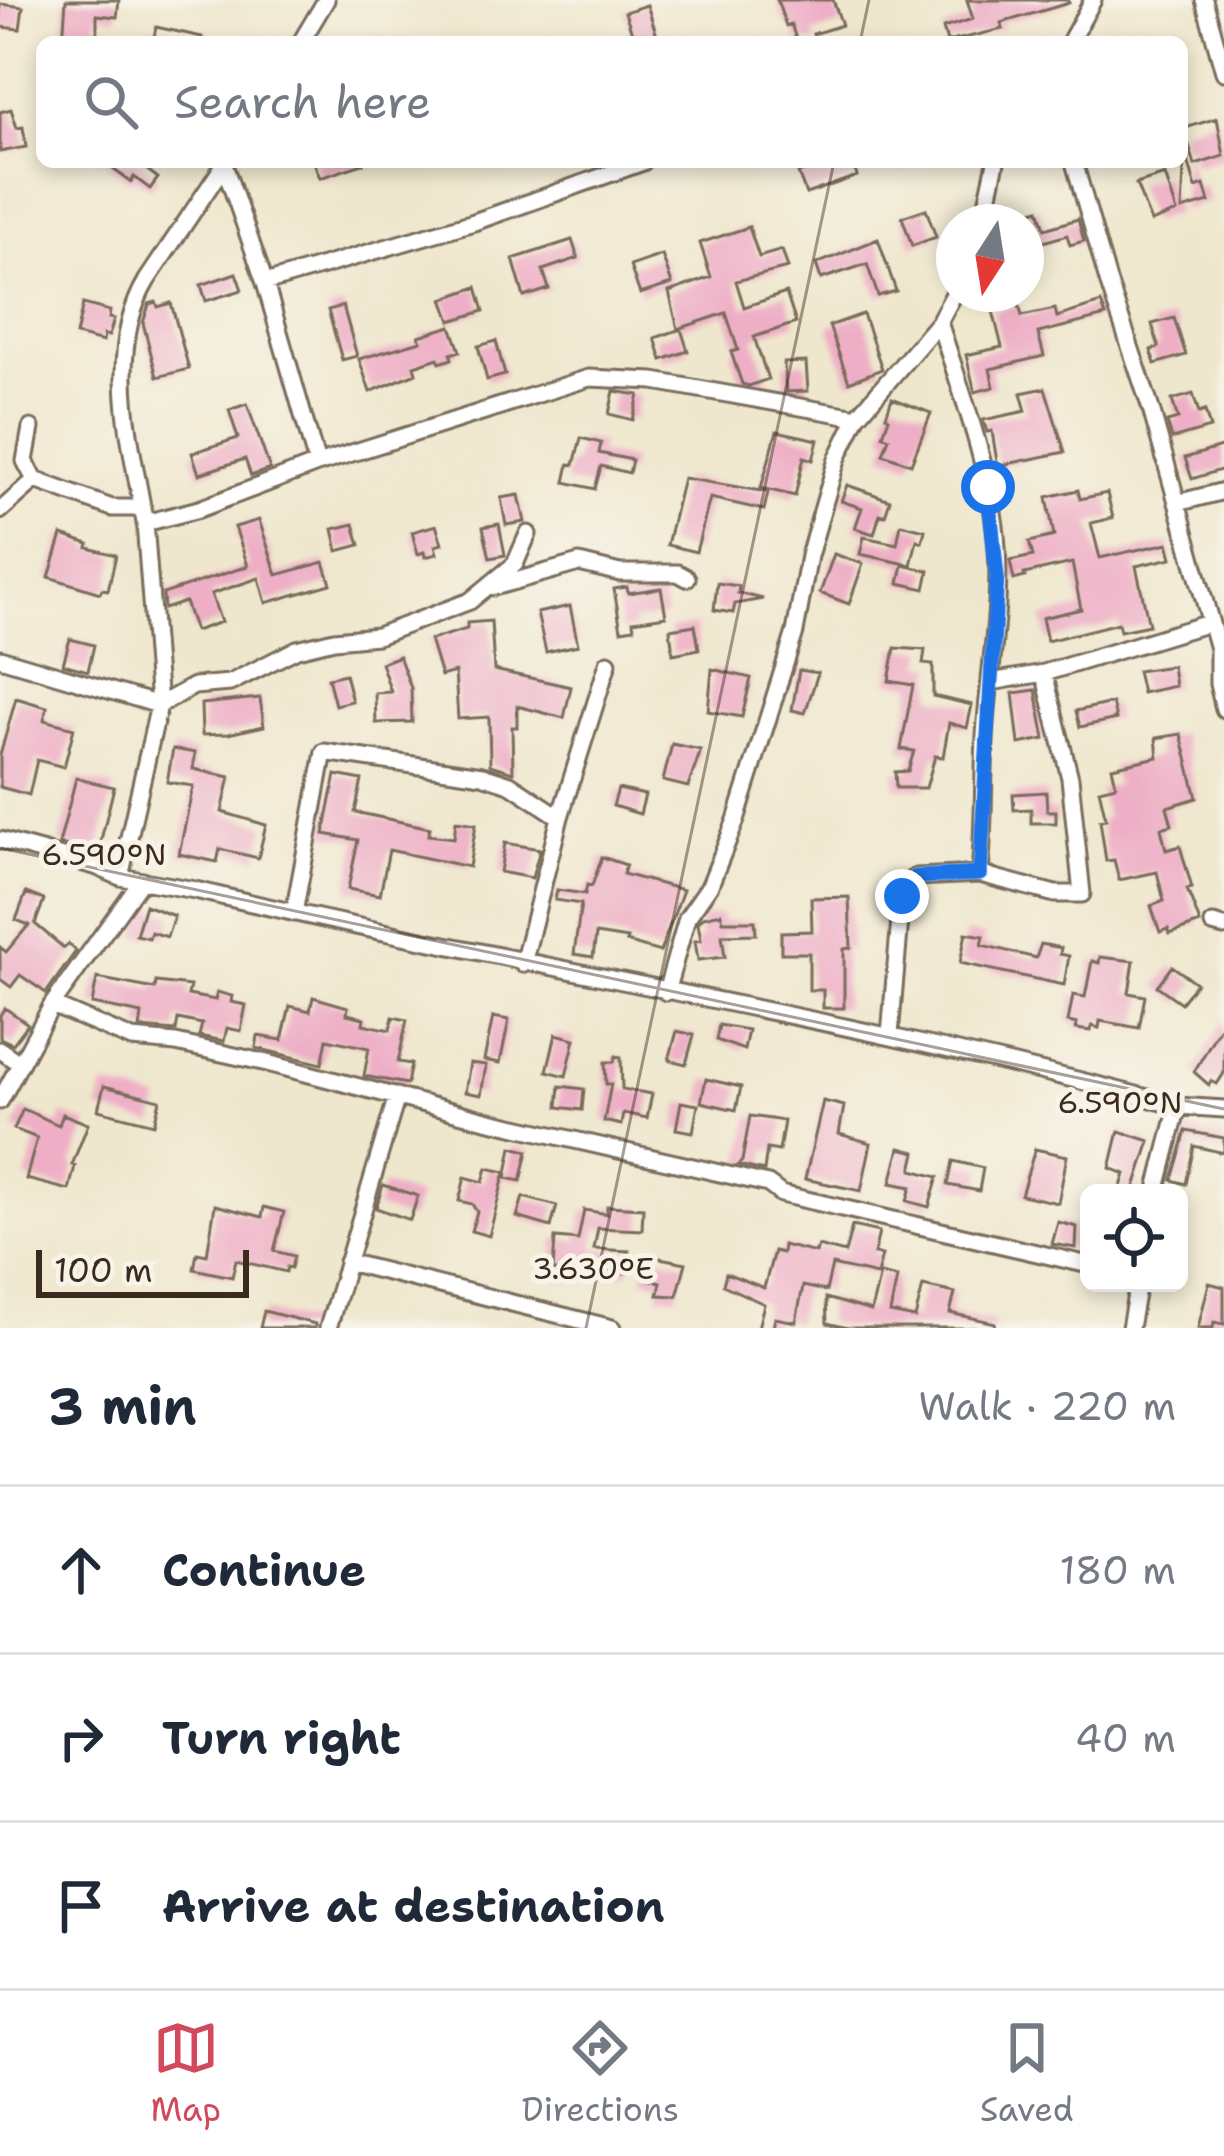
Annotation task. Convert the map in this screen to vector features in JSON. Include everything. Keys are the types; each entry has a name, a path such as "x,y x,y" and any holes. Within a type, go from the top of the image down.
{"street":[{"path":"305,36 326,0"},
{"path":"1073,36 1093,0"},
{"path":"1204,0 1224,71"},
{"path":"120,877 159,705 144,516 125,385 128,328 136,298 222,168"},
{"path":"226,168 317,464"},
{"path":"265,283 474,222 626,168"},
{"path":"987,204 995,168"},
{"path":"1076,168 1218,649 1224,710"},
{"path":"666,992 687,918 710,885 736,820 795,632 826,490 856,417 945,312"},
{"path":"939,322 988,487 995,530 997,577 980,874"},
{"path":"31,428 25,461 35,480 144,516 199,509 317,464 589,378 654,382 856,417"},
{"path":"0,511 35,480"},
{"path":"1177,503 1224,491"},
{"path":"0,658 159,705 194,686 230,683 297,649 377,636 470,601 514,564 528,534"},
{"path":"485,590 579,563 620,573 678,573 687,578"},
{"path":"991,682 1044,673 1209,623"},
{"path":"523,964 560,817 608,663"},
{"path":"890,1035 902,896 908,882 916,877 980,874 1055,894 1082,893 1070,778 1044,673"},
{"path":"294,913 324,752 482,775 509,784 560,817"},
{"path":"0,840 140,882 195,890 523,964 890,1035 1178,1106 1224,1109"},
{"path":"0,1101 52,1005 140,882"},
{"path":"52,1005 132,1039 176,1042 768,1184 781,1194 1080,1263"},
{"path":"0,1050 19,1064"},
{"path":"328,1328 397,1096"},
{"path":"1158,1184 1178,1106"},
{"path":"347,1262 612,1328"},
{"path":"1130,1328 1136,1292"}],"building":[{"path":"66,0 119,0 117,17 97,15 97,36 63,36"},
{"path":"777,0 833,0 842,25 814,36 795,36 791,24 786,26"},
{"path":"967,0 1069,3 1001,23 1003,29 945,36 943,28 973,19"},
{"path":"0,4 23,7 20,29 0,27"},
{"path":"647,5 657,36 633,36 625,12"},
{"path":"156,27 197,36 154,36"},
{"path":"11,109 17,128 23,127 26,147 0,152 0,112"},
{"path":"1217,118 1224,156 1195,165 1188,127"},
{"path":"1188,160 1196,188 1204,185 1209,202 1182,210"},
{"path":"111,168 145,168 158,178 150,189 134,177 131,182"},
{"path":"316,168 351,168 320,178"},
{"path":"813,168 854,168 857,176 806,194 798,173"},
{"path":"1165,175 1177,212 1151,222 1136,184"},
{"path":"926,209 936,237 912,246 902,217"},
{"path":"1078,219 1084,241 1070,245 1067,235 1044,242 1044,226"},
{"path":"749,227 759,257 782,250 788,268 736,281 744,307 786,293 796,323 754,337 768,379 749,386 742,384 731,352 738,350 726,313 678,329 669,292 711,277 700,243"},
{"path":"878,239 896,291 878,296 867,264 821,279 816,264"},
{"path":"572,240 578,258 543,270 549,289 524,297 513,259"},
{"path":"662,255 672,284 640,294 630,266"},
{"path":"236,273 242,290 206,301 201,285"},
{"path":"477,287 484,311 451,321 443,299"},
{"path":"156,302 158,307 171,303 189,369 157,377 143,323 149,304"},
{"path":"1101,303 1106,316 1038,333 1044,356 990,369 994,387 975,392 966,355 1002,347 993,312 1021,312 1022,316 1055,309 1057,317"},
{"path":"83,304 110,311 109,318 114,319 103,342 76,335"},
{"path":"343,306 357,356 342,360 328,310"},
{"path":"863,314 882,369 849,382 829,326"},
{"path":"1174,318 1186,355 1155,364 1151,350 1159,347 1152,324"},
{"path":"451,326 460,351 451,354 452,359 414,366 416,373 370,392 359,359 421,341 419,336"},
{"path":"681,329 688,351 662,360 655,338"},
{"path":"496,341 505,375 487,380 478,346"},
{"path":"806,362 808,391 786,392 784,363"},
{"path":"1045,388 1065,452 1002,465 1008,491 1002,493 992,431 987,432 983,420 1026,411 1021,393"},
{"path":"614,391 639,395 633,420 609,414"},
{"path":"1193,394 1210,428 1172,439 1167,422 1178,419 1172,400"},
{"path":"892,398 931,413 911,464 883,454"},
{"path":"247,404 270,469 251,476 245,459 199,474 192,453 238,438 229,410"},
{"path":"777,431 818,440 813,460 804,457 795,496 761,488"},
{"path":"581,438 601,443 599,453 632,460 629,473 601,466 595,489 565,482"},
{"path":"1224,446 1224,469 1192,479 1185,458"},
{"path":"683,478 768,492 764,510 710,498 696,552 667,545"},
{"path":"847,485 890,500 874,534 855,528 862,508 841,501"},
{"path":"1078,490 1080,499 1107,493 1113,518 1091,523 1100,558 1168,543 1172,558 1136,566 1149,625 1120,631 1118,623 1047,641 1042,618 1081,609 1072,563 1014,580 1010,561 1033,556 1029,542 1054,536 1047,497"},
{"path":"519,495 525,522 506,525 501,498"},
{"path":"259,520 277,575 324,562 331,584 266,603 259,578 211,594 221,622 195,631 185,602 164,609 163,594 248,566 235,527"},
{"path":"354,524 360,545 338,551 333,529"},
{"path":"499,524 505,555 490,558 483,527"},
{"path":"901,524 925,530 922,542 917,540 911,565 860,554 864,537 897,544"},
{"path":"436,525 442,544 435,546 437,554 418,554 412,532"},
{"path":"62,535 116,555 108,590 100,593 49,577"},
{"path":"834,554 863,564 849,604 820,593"},
{"path":"903,565 929,571 925,589 899,583"},
{"path":"717,583 739,586 738,593 763,599 735,604 733,613 714,610"},
{"path":"627,587 628,593 661,588 666,616 633,621 634,628 621,630 614,589"},
{"path":"570,606 578,645 546,652 537,613"},
{"path":"491,621 494,670 571,687 564,718 517,706 517,727 512,727 513,772 490,765 489,717 458,719 455,672 441,676 430,640 467,629 467,623"},
{"path":"695,625 699,649 673,654 670,629"},
{"path":"70,639 94,645 88,671 63,664"},
{"path":"895,648 925,650 923,664 933,665 933,696 972,705 967,728 949,723 943,757 935,756 926,788 896,788 895,772 908,771 914,751 901,749 913,685 889,681"},
{"path":"399,656 411,688 412,722 376,723 375,693 391,692 381,663"},
{"path":"1172,666 1175,686 1142,693 1137,671"},
{"path":"712,669 751,678 742,717 708,711"},
{"path":"799,670 818,673 805,713 792,710"},
{"path":"345,674 352,701 335,705 328,678"},
{"path":"1036,690 1045,739 1019,744 1013,693"},
{"path":"16,698 47,707 44,720 74,728 64,767 37,760 29,795 0,787 0,755"},
{"path":"260,698 264,726 202,735 201,704"},
{"path":"1112,703 1116,719 1080,727 1076,711"},
{"path":"1181,734 1197,798 1167,807 1172,825 1161,828 1166,850 1180,846 1192,888 1187,889 1200,923 1170,934 1168,929 1160,932 1151,906 1164,901 1157,872 1119,880 1114,860 1106,861 1100,820 1106,819 1099,789 1116,785 1112,767 1158,757 1156,738"},
{"path":"672,744 701,750 688,787 663,781"},
{"path":"173,749 195,753 193,769 230,777 222,812 266,825 258,858 220,849 217,862 179,854 193,786 167,782"},
{"path":"336,775 362,780 355,812 430,828 428,835 454,838 456,821 476,824 469,867 389,850 380,895 348,889 358,840 324,834"},
{"path":"76,778 114,787 98,852 59,844"},
{"path":"618,789 645,795 640,814 613,806"},
{"path":"1046,792 1047,811 1056,811 1056,823 1031,823 1031,809 1014,810 1013,794"},
{"path":"505,843 540,849 532,878 500,872"},
{"path":"602,857 626,865 623,874 683,890 660,952 596,934 593,957 574,954 581,904 555,900 557,890 585,894"},
{"path":"26,893 44,900 35,924 64,948 69,944 76,951 46,993 20,975 11,987 0,979 0,947 6,952 29,925 16,920"},
{"path":"849,897 851,948 844,949 844,1008 823,1008 823,990 809,990 809,953 781,953 781,932 812,931 811,898"},
{"path":"145,905 174,916 167,937 151,932 149,938 136,935"},
{"path":"721,913 723,921 755,921 756,934 722,935 725,957 698,960 698,923"},
{"path":"966,933 984,936 982,945 1036,958 1041,944 1061,948 1060,954 1069,956 1064,985 960,963"},
{"path":"1100,957 1134,961 1129,993 1145,996 1139,1028 1100,1021 1099,1028 1092,1026 1091,1031 1076,1029 1077,1024 1068,1022 1073,995 1085,997 1092,961 1099,963"},
{"path":"1172,966 1196,983 1181,1003 1157,986"},
{"path":"97,978 155,989 156,982 190,986 188,995 215,1000 217,992 232,996 231,1002 246,1005 241,1031 227,1028 224,1041 199,1036 202,1024 178,1019 176,1031 140,1028 142,1014 92,1004"},
{"path":"313,997 348,1007 347,1014 364,1018 363,1024 390,1030 393,1017 407,1020 398,1062 411,1064 407,1084 364,1076 369,1048 327,1039 322,1064 256,1048 258,1036 282,1040 290,1006 310,1011"},
{"path":"5,1008 28,1024 13,1044 0,1038 0,1015"},
{"path":"493,1017 509,1020 500,1063 484,1060"},
{"path":"1224,1020 1224,1073 1217,1084 1211,1081 1209,1085 1194,1072"},
{"path":"719,1025 748,1030 744,1050 716,1040"},
{"path":"677,1031 694,1035 686,1064 669,1060"},
{"path":"556,1034 575,1039 566,1076 547,1071"},
{"path":"616,1056 621,1057 622,1089 652,1094 647,1118 623,1113 621,1125 604,1121 611,1084 606,1084 605,1062 614,1062"},
{"path":"470,1063 486,1065 481,1095 465,1092"},
{"path":"706,1079 741,1087 736,1110 701,1102"},
{"path":"104,1086 160,1100 154,1124 98,1110"},
{"path":"560,1086 584,1089 582,1110 558,1107"},
{"path":"823,1101 844,1106 839,1134 871,1143 861,1191 805,1179"},
{"path":"681,1102 698,1105 693,1132 676,1129"},
{"path":"23,1109 59,1125 63,1114 88,1124 72,1165 69,1190 26,1179 37,1138 14,1129"},
{"path":"750,1116 784,1121 779,1151 767,1149 764,1171 738,1165"},
{"path":"1119,1131 1150,1141 1136,1184 1122,1184 1125,1174 1110,1168"},
{"path":"1186,1131 1224,1138 1224,1153 1194,1146 1186,1184 1172,1180"},
{"path":"512,1147 528,1151 521,1181 506,1178"},
{"path":"900,1148 916,1152 912,1170 938,1177 929,1207 907,1201 911,1187 891,1183"},
{"path":"1035,1149 1067,1156 1058,1203 1021,1195"},
{"path":"953,1161 983,1168 979,1191 948,1185"},
{"path":"487,1168 505,1172 489,1236 471,1231 477,1212 472,1204 459,1201 465,1177 483,1182"},
{"path":"383,1185 418,1196 410,1220 376,1208"},
{"path":"523,1197 557,1206 551,1227 517,1217"},
{"path":"215,1205 262,1217 264,1207 284,1212 274,1251 294,1256 291,1268 286,1272 236,1260 232,1277 194,1269 197,1253 207,1255"},
{"path":"607,1206 643,1208 642,1230 598,1228 594,1249 629,1251 628,1273 572,1271 571,1281 559,1280 559,1271 553,1271 555,1238 578,1240 584,1210 607,1214"},
{"path":"1058,1222 1077,1227 1076,1248 1052,1244"},
{"path":"852,1226 879,1232 874,1254 882,1255 877,1275 832,1265 826,1291 803,1286 796,1322 775,1318 773,1328 758,1328 764,1304 723,1285 726,1273 764,1288 774,1251 782,1253 783,1245 816,1253 818,1246 845,1253"},
{"path":"649,1256 686,1263 677,1296 658,1295 661,1282 643,1278"},
{"path":"880,1274 897,1278 890,1313 915,1318 923,1286 955,1293 950,1313 995,1323 994,1328 848,1328 827,1323 826,1298 871,1311"},
{"path":"1209,1283 1224,1287 1224,1324 1198,1328"},
{"path":"264,1311 315,1324 315,1328 260,1328"}],"route":[{"path":"902,896 916,877 980,874 997,577 988,487"}]}
